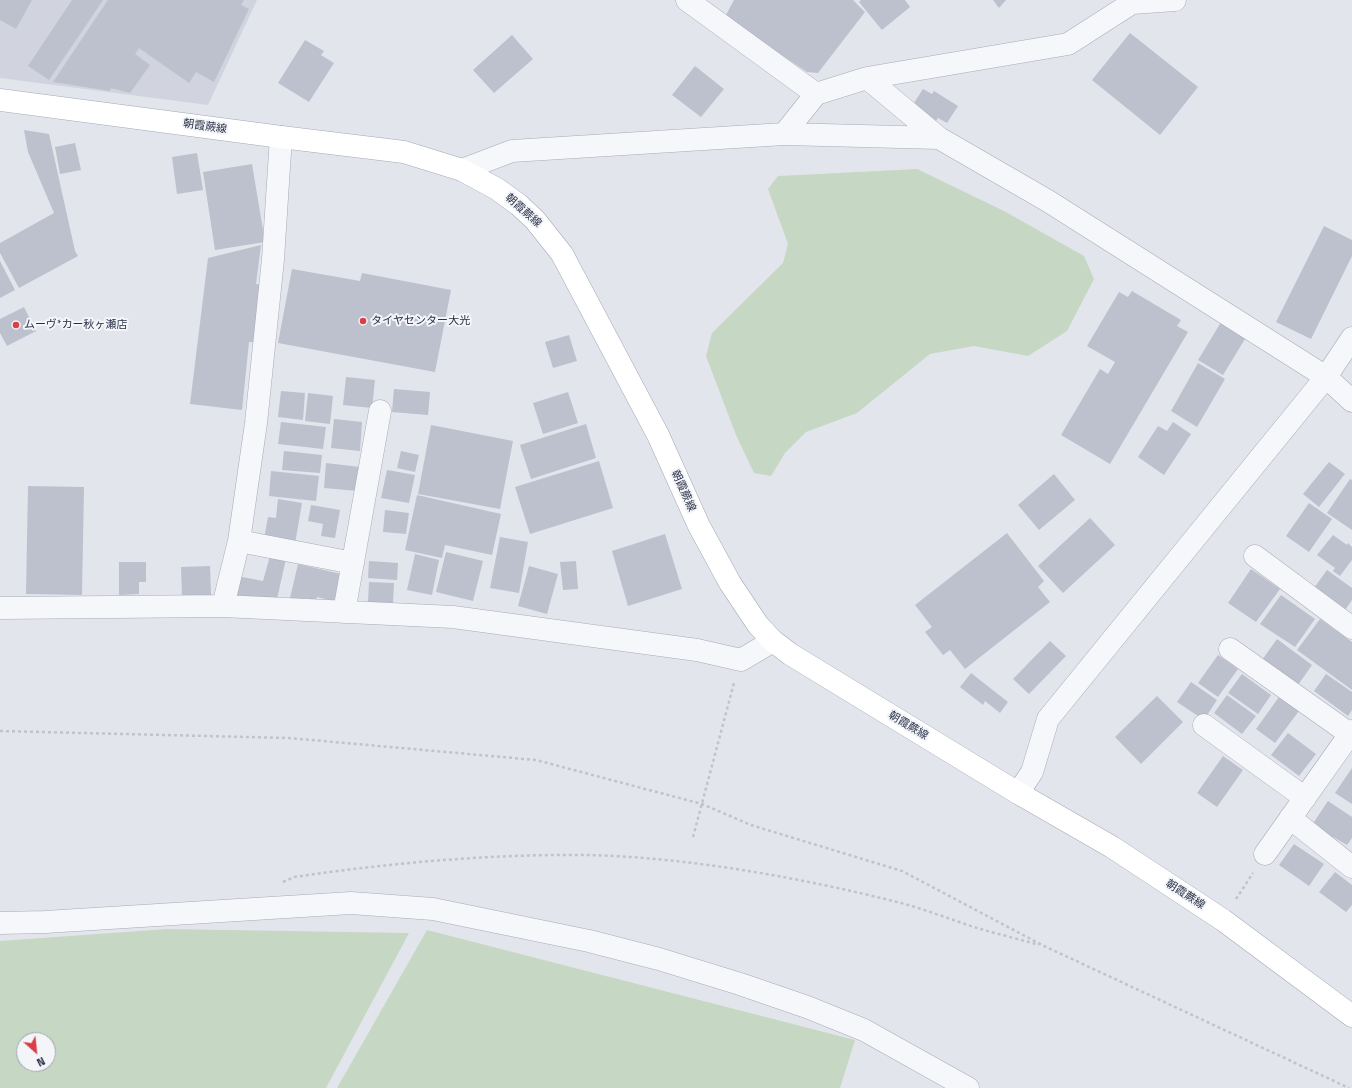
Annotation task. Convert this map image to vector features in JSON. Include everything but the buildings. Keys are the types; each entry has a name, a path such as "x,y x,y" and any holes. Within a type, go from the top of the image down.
{"main road":[{"name":"朝霞蕨線","path":"0,100 404,152 462,170 497,189 519,205 548,235 562,254 658,434 699,526 716,558 758,625 773,641 790,654 1018,793 1112,847 1222,920 1352,1016"}],"street":[{"path":"686,0 816,94"},
{"path":"784,134 816,94 867,78 1068,44 1134,2 1176,0"},
{"path":"867,78 939,138 1048,201 1326,378 1352,402"},
{"path":"462,170 512,152 784,134 939,138"},
{"path":"223,606 239,541 256,423 272,274 280,137"},
{"path":"1018,793 1032,772 1048,719 1326,378 1352,338"},
{"path":"344,612 380,411"},
{"path":"239,541 353,563"},
{"path":"1256,556 1352,628"},
{"path":"0,608 223,606 453,618 697,650 741,660 773,641"},
{"path":"1230,649 1351,733 1265,854"},
{"path":"1204,725 1305,798"},
{"path":"1290,818 1352,867"},
{"path":"0,923 46,922 351,903 433,909 589,941 660,959 740,984 807,1007 864,1030 968,1088"}],"path":[{"path":"693,837 741,660"},
{"path":"0,731 289,738 536,760 702,804 751,825 902,871 1044,946 1349,1088"},
{"path":"1222,920 1265,854"},
{"path":"280,883 294,877 373,866 478,857 586,855 670,861 797,880 902,903 979,929 1044,946"}],"shaded area":[{"path":"0,0 257,0 208,105 0,78"}],"green space":[{"path":"917,169 1004,211 1084,256 1094,279 1067,331 1028,356 974,346 930,354 857,413 806,432 785,453 771,476 754,473 736,435 706,356 712,333 783,263 788,244 768,189 778,176"},
{"path":"167,929 409,933 326,1088 0,1088 0,941"},
{"path":"427,930 855,1040 840,1088 337,1088"}],"place":[{"name":"タイヤセンター大光","path":"363,321"},
{"name":"ムーヴ*カー秋ヶ瀬店","path":"16,325"}]}
